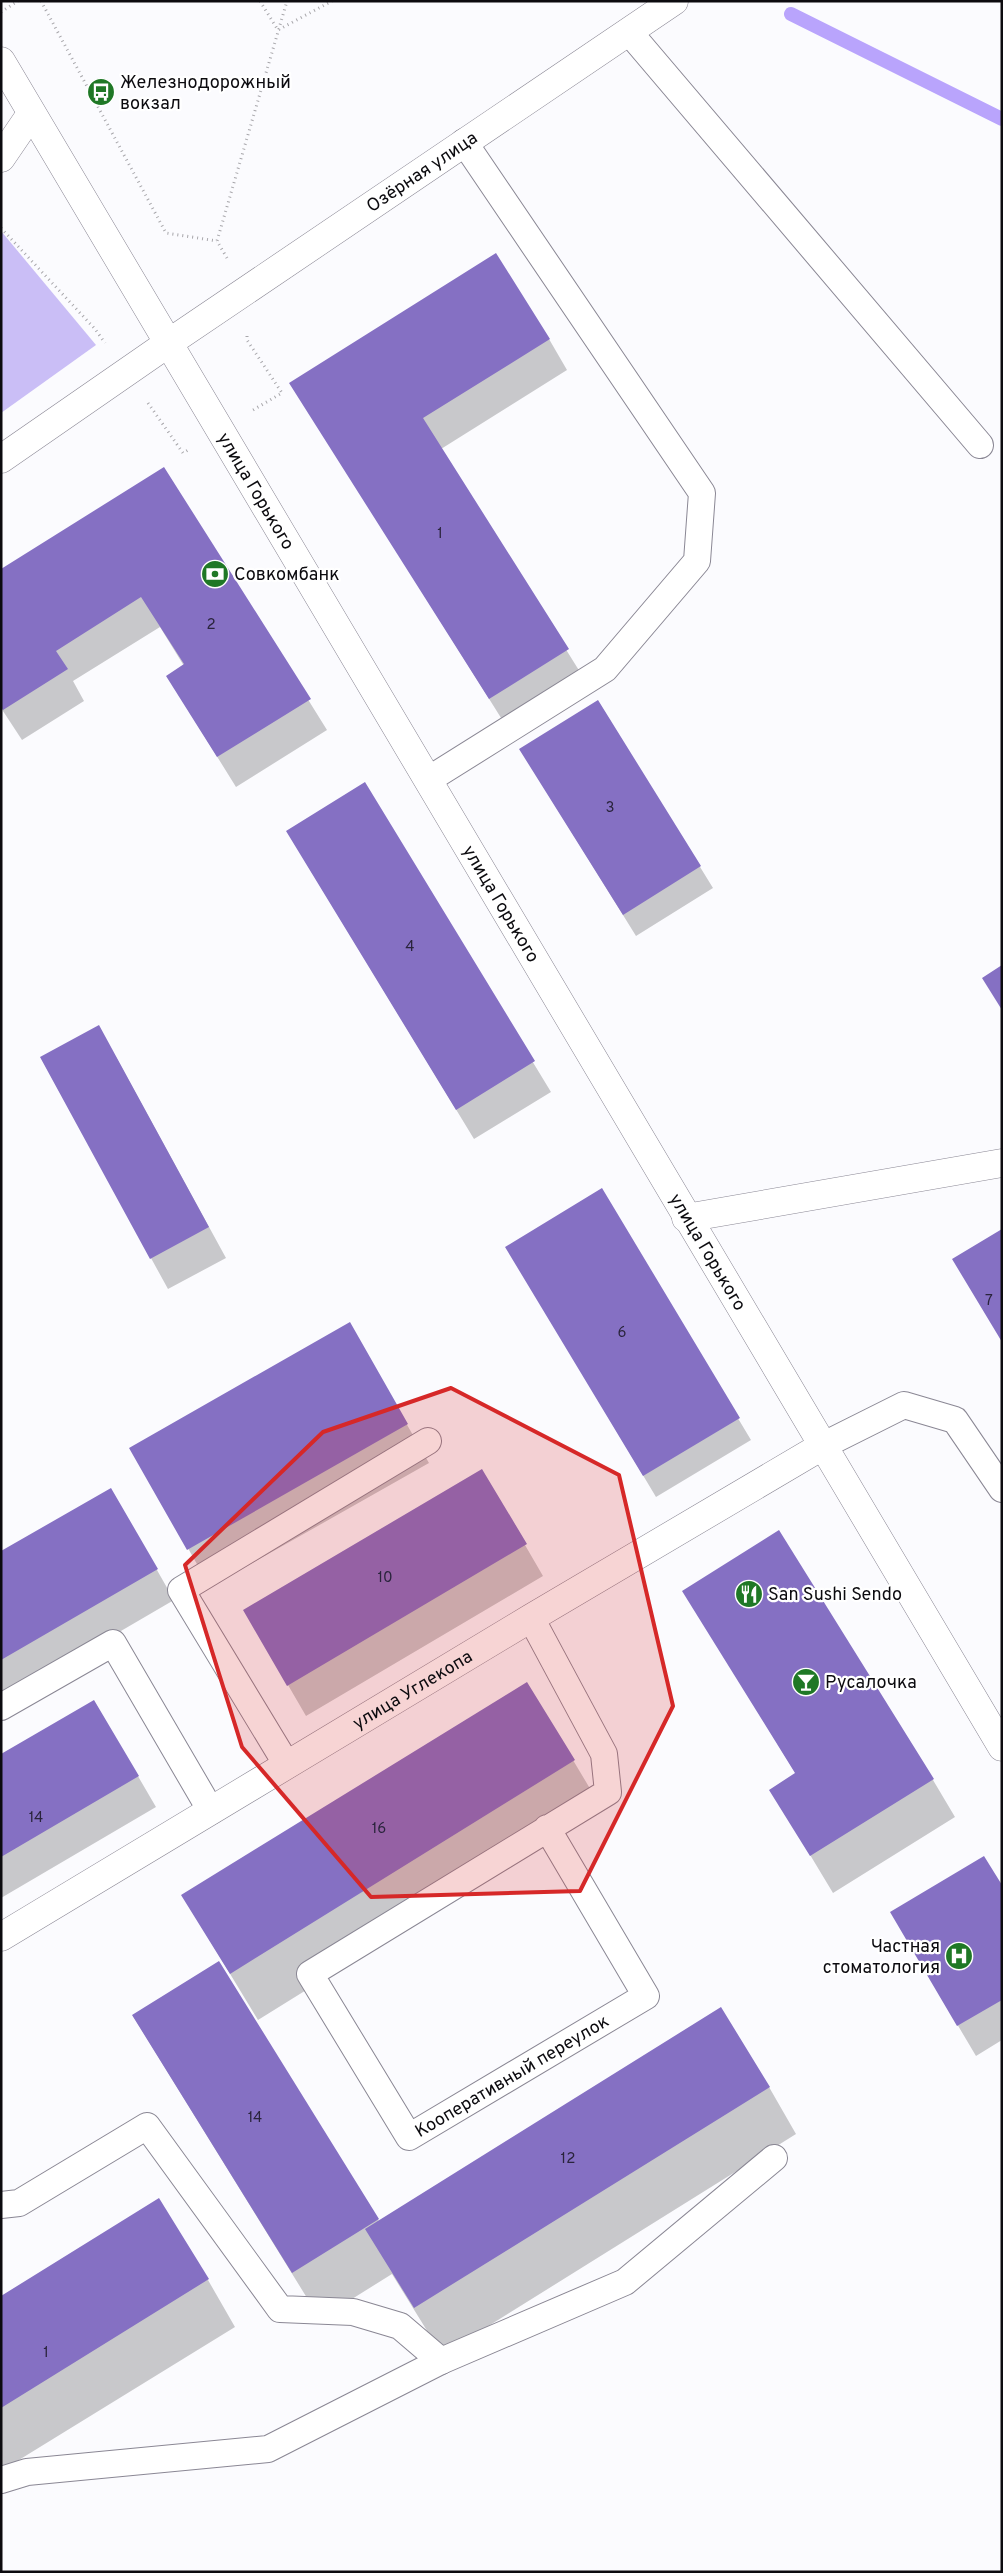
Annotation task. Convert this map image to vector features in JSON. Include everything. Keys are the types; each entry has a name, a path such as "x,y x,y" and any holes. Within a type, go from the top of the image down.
{"street":[{"name":"Озёрная улица","path":"1,459 170,342 674,1"},
{"name":"улица Горького","path":"1,61 31,114 170,342 686,1218 1002,1746"},
{"path":"1,158 31,114"},
{"path":"686,1218 1002,1163"},
{"name":"улица Углекопа","path":"1,1937 531,1618 824,1446"}],"lane":[{"path":"629,32 980,445"},
{"path":"428,780 605,669 697,561 702,493 464,142"},
{"path":"824,1446 904,1405 955,1420 1002,1489"},
{"path":"287,1765 182,1590 428,1441"},
{"name":"Кооперативный переулок","path":"531,1618 604,1754 608,1792 547,1828 310,1974 409,2137 646,1996 547,1828"},
{"path":"1,1708 113,1643 211,1811"},
{"path":"1,2205 19,2203 147,2126 280,2309 354,2312 400,2326 441,2361"},
{"path":"1,2480 27,2472 268,2449 441,2361 625,2282 774,2158"}],"path":[{"path":"1,12 18,1"},
{"path":"41,1 166,232 217,241 248,289"},
{"path":"260,1 278,30"},
{"path":"217,241 286,1"},
{"path":"278,30 332,1"}],"highlighted area":[{"path":"451,1388 619,1475 673,1706 580,1891 371,1897 242,1747 185,1565 323,1432"}],"shaded area":[{"path":"1,231 96,345 1,413"}],"building":[{"path":"496,253 550,339 423,418 569,649 489,699 289,383"},
{"path":"164,467 311,699 217,757 166,676 184,664 141,597 56,651 68,669 3,710 1,707 1,569"},
{"path":"598,700 701,866 623,915 519,749"},
{"path":"365,782 535,1061 456,1110 286,831"},
{"path":"1002,965 1002,1010 982,978"},
{"path":"99,1025 209,1227 150,1259 40,1057"},
{"path":"602,1188 740,1418 643,1476 505,1247"},
{"path":"1002,1229 1002,1342 952,1259"},
{"path":"350,1322 408,1424 187,1550 129,1448"},
{"path":"482,1469 527,1544 287,1686 243,1610"},
{"path":"111,1488 158,1569 1,1660 1,1551"},
{"name":"Русалочка","path":"779,1530 934,1779 810,1856 769,1790 795,1773 682,1591"},
{"path":"527,1682 575,1760 230,1974 181,1895"},
{"path":"94,1700 139,1776 1,1857 1,1754"},
{"name":"Частная стоматология","path":"984,1856 1002,1885 1002,2000 957,2026 890,1912"},
{"path":"219,1961 379,2219 292,2273 132,2015"},
{"path":"721,2007 770,2087 414,2308 365,2229"},
{"path":"159,2198 209,2279 1,2408 1,2296"}],"waterway":[{"path":"791,14 1002,119"}],"place":[{"name":"Железнодорожный вокзал","path":"101,92"},
{"name":"Совкомбанк","path":"215,574"},
{"name":"San Sushi Sendo","path":"749,1594"},
{"name":"Русалочка","path":"806,1682"},
{"name":"Частная стоматология","path":"959,1956"}]}
